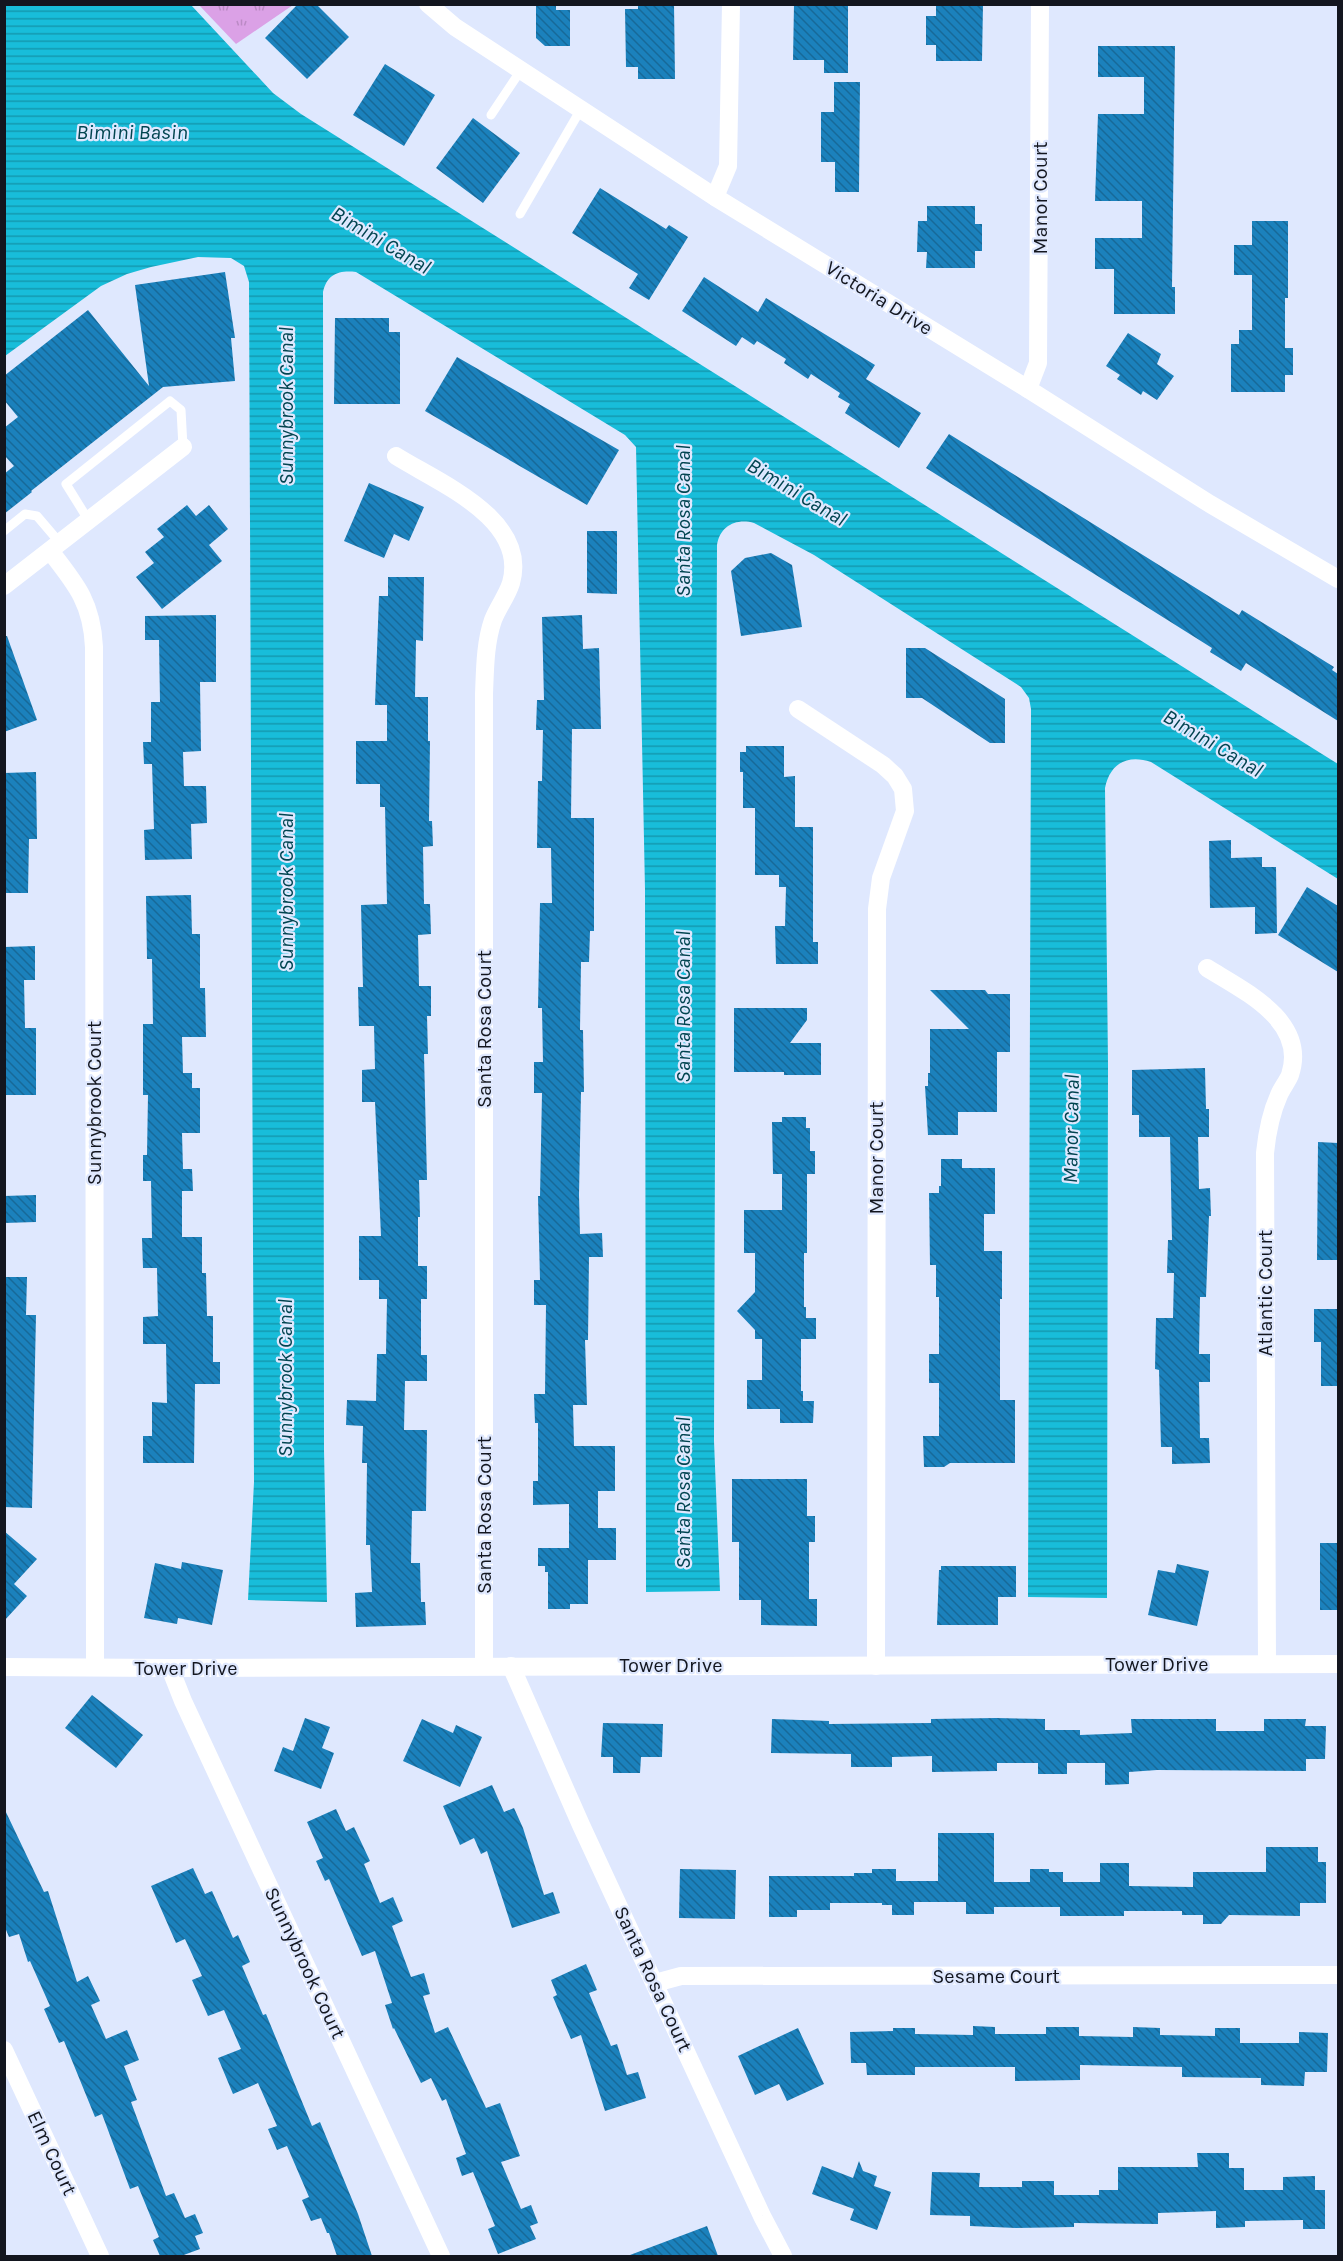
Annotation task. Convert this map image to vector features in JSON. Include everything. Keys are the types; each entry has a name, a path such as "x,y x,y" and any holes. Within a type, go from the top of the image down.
{"street":[{"name":"Victoria Drive","path":"428,4 455,27 715,197 1028,389 1210,504 1338,578"},
{"path":"715,197 728,166 731,4"},
{"name":"Manor Court","path":"1028,389 1038,363 1041,4"},
{"path":"4,586 183,447"},
{"name":"Santa Rosa Court","path":"396,456 477,505 490,516 502,529 513,558 511,582 496,611 489,635 484,694 484,1666"},
{"name":"Sunnybrook Court","path":"55,547 84,598 92,624 94,646 95,1667"},
{"name":"Manor Court","path":"798,709 883,765 899,781 906,803 903,819 881,878 877,909 876,1666"},
{"name":"Atlantic Court","path":"1207,968 1273,1013 1290,1038 1293,1053 1293,1066 1289,1078 1272,1111 1265,1154 1267,1664"},
{"name":"Tower Drive","path":"4,1667 1338,1664"},
{"name":"Santa Rosa Court","path":"511,1666 581,1825 762,2216 783,2256"},
{"name":"Sunnybrook Court","path":"170,1668 183,1701 441,2256"},
{"name":"Sesame Court","path":"655,1983 681,1976 1338,1975"},
{"name":"Elm Court","path":"4,2050 100,2256"}],"lane":[{"path":"491,115 521,70"},
{"path":"520,214 581,109"},
{"path":"89,521 66,484 170,401 181,410 183,447"},
{"path":"4,531 25,514 37,516 55,547"}],"green space":[{"path":"199,5 293,5 236,44"}],"water":[{"path":"5,4 191,5 273,93 301,114 1338,764 1338,879 1151,762 1128,760 1116,767 1107,779 1105,788 1108,1065 1107,1598 1028,1597 1031,709 1029,698 1021,687 814,555 754,523 747,522 735,523 725,528 717,545 714,1441 720,1591 646,1592 645,889 636,447 625,435 356,272 350,272 339,273 331,277 323,292 324,1450 327,1602 248,1600 254,1482 249,282 244,266 231,258 198,257 127,274 101,286 5,356"}],"building":[{"path":"298,4 316,4 349,37 307,79 265,38"},
{"path":"536,4 556,4 556,10 570,10 570,46 545,46 536,38"},
{"path":"638,4 674,4 675,79 638,79 638,67 626,67 625,9 638,9"},
{"path":"794,4 848,4 848,73 824,73 824,60 793,60"},
{"path":"936,4 983,4 982,61 936,61 936,45 926,45 926,16 936,16"},
{"path":"1098,46 1175,46 1172,287 1175,287 1175,314 1114,314 1114,269 1095,269 1095,238 1142,238 1142,201 1095,201 1098,114 1144,114 1144,77 1098,77"},
{"path":"385,64 435,95 404,146 353,115"},
{"path":"834,82 860,82 859,192 835,192 835,162 821,162 821,112 834,112"},
{"path":"473,118 520,153 483,203 436,168"},
{"path":"600,188 666,229 669,225 688,237 649,300 629,288 638,274 572,233"},
{"path":"927,206 975,206 975,224 982,224 982,251 975,251 975,268 926,268 927,252 917,252 918,221 927,221"},
{"path":"1252,221 1288,221 1288,298 1285,298 1285,348 1293,348 1293,375 1285,375 1285,392 1231,392 1231,344 1239,344 1239,330 1252,330 1252,275 1234,275 1234,245 1252,245"},
{"path":"225,272 235,338 231,338 235,381 163,387 4,514 4,474 14,466 4,455 4,428 18,417 4,400 4,376 88,310 149,386 135,285"},
{"path":"704,277 758,312 766,298 875,365 866,379 921,413 899,448 845,413 850,404 838,397 840,393 811,374 808,379 784,363 786,359 757,341 754,345 742,337 736,346 682,311"},
{"path":"335,318 389,318 389,332 400,332 400,404 334,404"},
{"path":"1128,333 1161,354 1157,364 1174,376 1157,400 1143,391 1141,395 1117,379 1120,375 1106,366"},
{"path":"457,357 619,450 587,505 425,411"},
{"path":"949,434 1239,615 1242,610 1334,667 1332,670 1338,674 1338,721 1246,663 1241,671 1210,652 1212,648 926,468"},
{"path":"369,483 424,507 409,541 394,534 384,558 344,541"},
{"path":"187,505 196,516 209,505 228,529 209,545 222,561 162,609 136,577 154,563 145,552 164,537 157,529"},
{"path":"587,531 617,531 617,594 587,593"},
{"path":"771,553 792,565 802,627 741,636 731,571 745,558"},
{"path":"388,577 424,577 423,641 416,640 415,697 428,697 428,741 430,741 429,821 432,821 433,846 423,847 424,904 430,904 431,934 418,935 419,986 431,986 431,1016 427,1016 428,1054 424,1054 427,1180 419,1180 420,1217 418,1217 418,1266 427,1266 427,1299 421,1299 421,1355 427,1355 427,1381 405,1381 404,1430 427,1430 426,1511 412,1511 411,1563 420,1563 421,1602 425,1602 426,1625 356,1627 355,1593 372,1592 370,1545 366,1545 367,1463 362,1463 363,1426 346,1425 347,1400 376,1401 377,1354 386,1354 387,1299 379,1299 379,1280 359,1280 359,1236 381,1236 375,1102 362,1102 362,1070 375,1069 374,1026 359,1026 358,987 363,987 361,905 387,904 385,807 380,807 380,784 356,784 356,741 387,741 387,705 375,705 379,596 388,596"},
{"path":"216,615 216,682 200,682 201,751 183,752 184,786 206,786 207,823 191,824 192,859 145,860 144,830 154,829 152,764 144,764 143,742 151,742 151,702 160,702 159,640 145,640 145,616"},
{"path":"582,615 583,649 599,648 601,729 572,729 571,818 594,818 594,931 590,931 589,962 581,962 580,1030 583,1030 584,1092 581,1092 580,1234 602,1233 603,1257 589,1257 588,1340 585,1340 587,1405 573,1405 574,1446 615,1446 615,1491 598,1491 598,1528 616,1528 616,1560 588,1560 588,1604 570,1604 570,1609 548,1609 548,1572 545,1572 545,1566 538,1566 538,1548 569,1548 569,1504 533,1505 533,1481 538,1481 538,1423 535,1423 534,1394 545,1394 546,1305 534,1305 534,1280 540,1280 538,1196 540,1196 542,1093 534,1093 534,1062 543,1062 542,1008 538,1008 540,903 552,903 551,848 537,848 538,781 542,781 543,730 536,730 537,700 544,700 542,617"},
{"path":"4,636 7,636 37,720 4,732"},
{"path":"906,648 925,648 1005,699 1005,743 990,743 922,698 906,698"},
{"path":"746,746 784,746 784,777 795,776 795,827 813,827 813,942 818,942 818,964 776,964 775,926 785,926 786,887 779,887 779,875 755,875 755,808 743,808 743,772 740,772 740,752 746,752"},
{"path":"36,772 37,839 29,839 28,893 4,893 4,773"},
{"path":"1231,840 1231,858 1262,857 1262,867 1276,867 1277,933 1255,934 1255,907 1210,908 1209,841"},
{"path":"1307,887 1338,906 1338,972 1278,935"},
{"path":"191,895 192,934 200,934 200,988 205,988 206,1037 182,1037 183,1073 192,1073 192,1088 200,1088 200,1133 182,1133 183,1169 192,1169 193,1191 182,1191 182,1237 202,1237 202,1273 206,1273 207,1316 213,1316 213,1362 220,1362 220,1384 195,1384 194,1463 143,1463 143,1436 152,1436 152,1402 167,1403 166,1344 143,1344 143,1317 158,1316 157,1268 143,1268 142,1238 152,1238 151,1181 143,1181 143,1155 147,1155 148,1095 143,1095 143,1024 153,1024 152,959 147,959 146,896"},
{"path":"35,946 35,980 24,980 25,1028 36,1028 36,1095 4,1095 4,947"},
{"path":"930,990 985,990 988,994 1010,994 1010,1052 997,1052 997,1112 958,1112 958,1135 928,1135 925,1086 928,1086 928,1073 930,1073 930,1029 969,1029"},
{"path":"734,1008 807,1008 807,1020 790,1043 821,1043 821,1075 734,1072"},
{"path":"1205,1068 1209,1137 1198,1137 1199,1189 1210,1188 1211,1216 1209,1216 1206,1297 1200,1297 1199,1354 1210,1354 1210,1382 1199,1382 1200,1438 1209,1438 1210,1463 1172,1464 1172,1447 1161,1447 1159,1370 1155,1369 1156,1318 1173,1318 1174,1273 1167,1273 1168,1240 1172,1240 1170,1137 1139,1137 1139,1115 1132,1115 1132,1070"},
{"path":"782,1117 806,1117 806,1128 810,1128 810,1151 815,1151 815,1174 807,1174 804,1307 806,1307 806,1318 816,1318 816,1339 801,1339 801,1391 803,1391 803,1401 814,1401 813,1423 780,1423 780,1409 747,1409 747,1380 762,1380 762,1339 755,1339 755,1330 737,1311 755,1292 755,1253 744,1253 744,1210 782,1210 782,1174 773,1174 772,1122 782,1122"},
{"path":"1318,1142 1338,1143 1338,1260 1317,1260"},
{"path":"941,1159 962,1159 962,1168 995,1168 995,1214 984,1214 984,1251 1002,1251 1000,1400 1015,1400 1015,1463 950,1463 944,1467 924,1467 923,1436 939,1436 939,1383 929,1383 929,1354 939,1354 939,1297 936,1297 936,1265 930,1265 929,1193 939,1193"},
{"path":"36,1195 36,1222 4,1223 4,1196"},
{"path":"4,1277 27,1277 26,1315 36,1315 32,1508 4,1507"},
{"path":"1314,1309 1338,1309 1338,1386 1321,1386 1321,1342 1314,1342"},
{"path":"732,1479 807,1479 807,1516 815,1516 815,1542 809,1542 809,1599 817,1599 817,1626 761,1625 761,1600 739,1600 739,1542 732,1542"},
{"path":"4,1531 37,1559 14,1584 27,1596 4,1621"},
{"path":"1320,1543 1338,1543 1338,1610 1320,1610"},
{"path":"182,1562 223,1570 212,1625 178,1618 177,1624 144,1618 155,1563 181,1569"},
{"path":"1177,1564 1209,1571 1197,1626 1148,1615 1158,1570 1175,1573"},
{"path":"941,1566 1016,1566 1016,1597 998,1597 998,1625 937,1625"},
{"path":"92,1695 143,1735 116,1768 65,1728"},
{"path":"305,1718 330,1727 322,1748 334,1753 321,1789 274,1771 283,1747 293,1751"},
{"path":"422,1719 453,1733 456,1725 482,1737 460,1787 403,1761"},
{"path":"772,1719 829,1721 829,1724 931,1723 931,1719 1045,1719 1045,1730 1080,1730 1080,1735 1132,1733 1131,1719 1216,1719 1216,1731 1264,1731 1264,1719 1306,1719 1305,1726 1326,1726 1325,1759 1306,1759 1306,1771 1157,1770 1129,1772 1129,1784 1105,1785 1105,1763 1067,1763 1067,1774 1038,1774 1038,1763 997,1763 997,1771 932,1772 932,1756 892,1757 892,1767 851,1767 851,1754 771,1753"},
{"path":"603,1723 663,1724 662,1757 641,1757 640,1773 613,1773 613,1757 601,1757"},
{"path":"492,1785 504,1812 514,1808 523,1828 544,1895 553,1892 560,1913 512,1928 487,1851 481,1854 474,1838 460,1845 443,1806"},
{"path":"4,1808 44,1892 48,1891 77,1982 88,1976 100,2001 91,2005 106,2039 127,2030 139,2060 124,2066 137,2100 131,2102 166,2196 174,2193 185,2218 195,2214 203,2233 195,2236 200,2249 181,2256 160,2256 153,2240 159,2237 138,2186 130,2189 102,2114 95,2117 64,2041 59,2043 44,2009 50,2006 30,1961 28,1962 19,1934 9,1937 4,1925"},
{"path":"336,1809 346,1831 354,1827 370,1861 364,1864 380,1903 393,1897 403,1921 392,1926 411,1977 424,1973 430,1994 423,1996 435,2033 448,2027 486,2108 500,2103 520,2156 501,2162 521,2209 531,2205 538,2223 530,2226 536,2239 498,2254 488,2229 495,2226 473,2172 462,2176 456,2158 466,2154 446,2099 442,2101 431,2078 421,2083 393,2029 385,2005 392,2003 375,1951 362,1956 329,1879 325,1881 316,1861 323,1858 307,1822"},
{"path":"938,1833 994,1833 994,1882 1030,1882 1030,1869 1049,1869 1049,1872 1063,1872 1063,1882 1100,1882 1100,1863 1129,1863 1129,1886 1193,1887 1193,1872 1266,1872 1266,1847 1318,1847 1318,1862 1326,1862 1326,1903 1300,1903 1300,1916 1229,1915 1221,1924 1203,1924 1203,1915 1182,1915 1182,1911 1124,1911 1124,1916 1060,1916 1060,1907 994,1907 994,1914 966,1914 966,1902 914,1902 914,1915 892,1915 892,1905 882,1905 882,1903 830,1903 830,1910 797,1910 797,1917 769,1917 769,1876 854,1876 854,1873 872,1873 872,1869 896,1869 896,1881 938,1881"},
{"path":"193,1868 205,1894 212,1891 233,1938 238,1935 250,1962 242,1966 263,2015 266,2014 312,2126 320,2122 358,2214 372,2256 337,2256 321,2218 311,2221 302,2200 309,2197 287,2146 277,2150 268,2129 277,2126 258,2083 233,2094 218,2058 241,2049 224,2010 208,2016 192,1980 202,1976 185,1939 176,1943 151,1886"},
{"path":"680,1869 736,1870 735,1919 679,1918"},
{"path":"586,1964 597,1990 589,1993 611,2046 617,2044 627,2075 638,2072 646,2098 605,2111 581,2035 571,2039 553,1997 557,1995 551,1980"},
{"path":"973,2026 995,2027 995,2034 1046,2034 1046,2027 1079,2027 1079,2036 1133,2037 1133,2027 1160,2028 1160,2035 1215,2036 1215,2028 1240,2028 1240,2043 1299,2043 1299,2032 1328,2033 1327,2072 1305,2072 1304,2086 1261,2085 1261,2078 1182,2077 1182,2067 1080,2065 1080,2080 1015,2081 1015,2067 915,2067 915,2075 867,2075 866,2063 851,2063 850,2032 915,2028 915,2034 973,2035"},
{"path":"798,2028 824,2084 787,2101 779,2084 755,2095 738,2056"},
{"path":"1197,2153 1229,2153 1229,2168 1244,2168 1244,2190 1283,2190 1283,2177 1315,2176 1315,2190 1325,2190 1325,2229 1303,2229 1303,2220 1245,2221 1245,2227 1216,2228 1216,2211 1158,2213 1158,2224 1074,2223 1074,2227 1016,2228 970,2226 970,2216 930,2215 932,2172 980,2173 979,2187 1022,2187 1022,2181 1054,2181 1054,2195 1099,2195 1099,2190 1118,2190 1118,2167 1198,2167"},
{"path":"859,2161 863,2171 877,2176 874,2186 891,2192 877,2230 850,2220 854,2209 812,2194 822,2166 853,2178"},
{"path":"707,2226 718,2256 630,2256 630,2255"}],"water label":[{"name":"Bimini Basin","path":"132,132"},
{"name":"Bimini Canal","path":"381,240"},
{"name":"Sunnybrook Canal","path":"286,406"},
{"name":"Bimini Canal","path":"797,492"},
{"name":"Santa Rosa Canal","path":"683,521"},
{"name":"Bimini Canal","path":"1213,743"},
{"name":"Sunnybrook Canal","path":"286,892"},
{"name":"Santa Rosa Canal","path":"683,1007"},
{"name":"Manor Canal","path":"1071,1129"},
{"name":"Sunnybrook Canal","path":"285,1378"},
{"name":"Santa Rosa Canal","path":"683,1493"}]}
